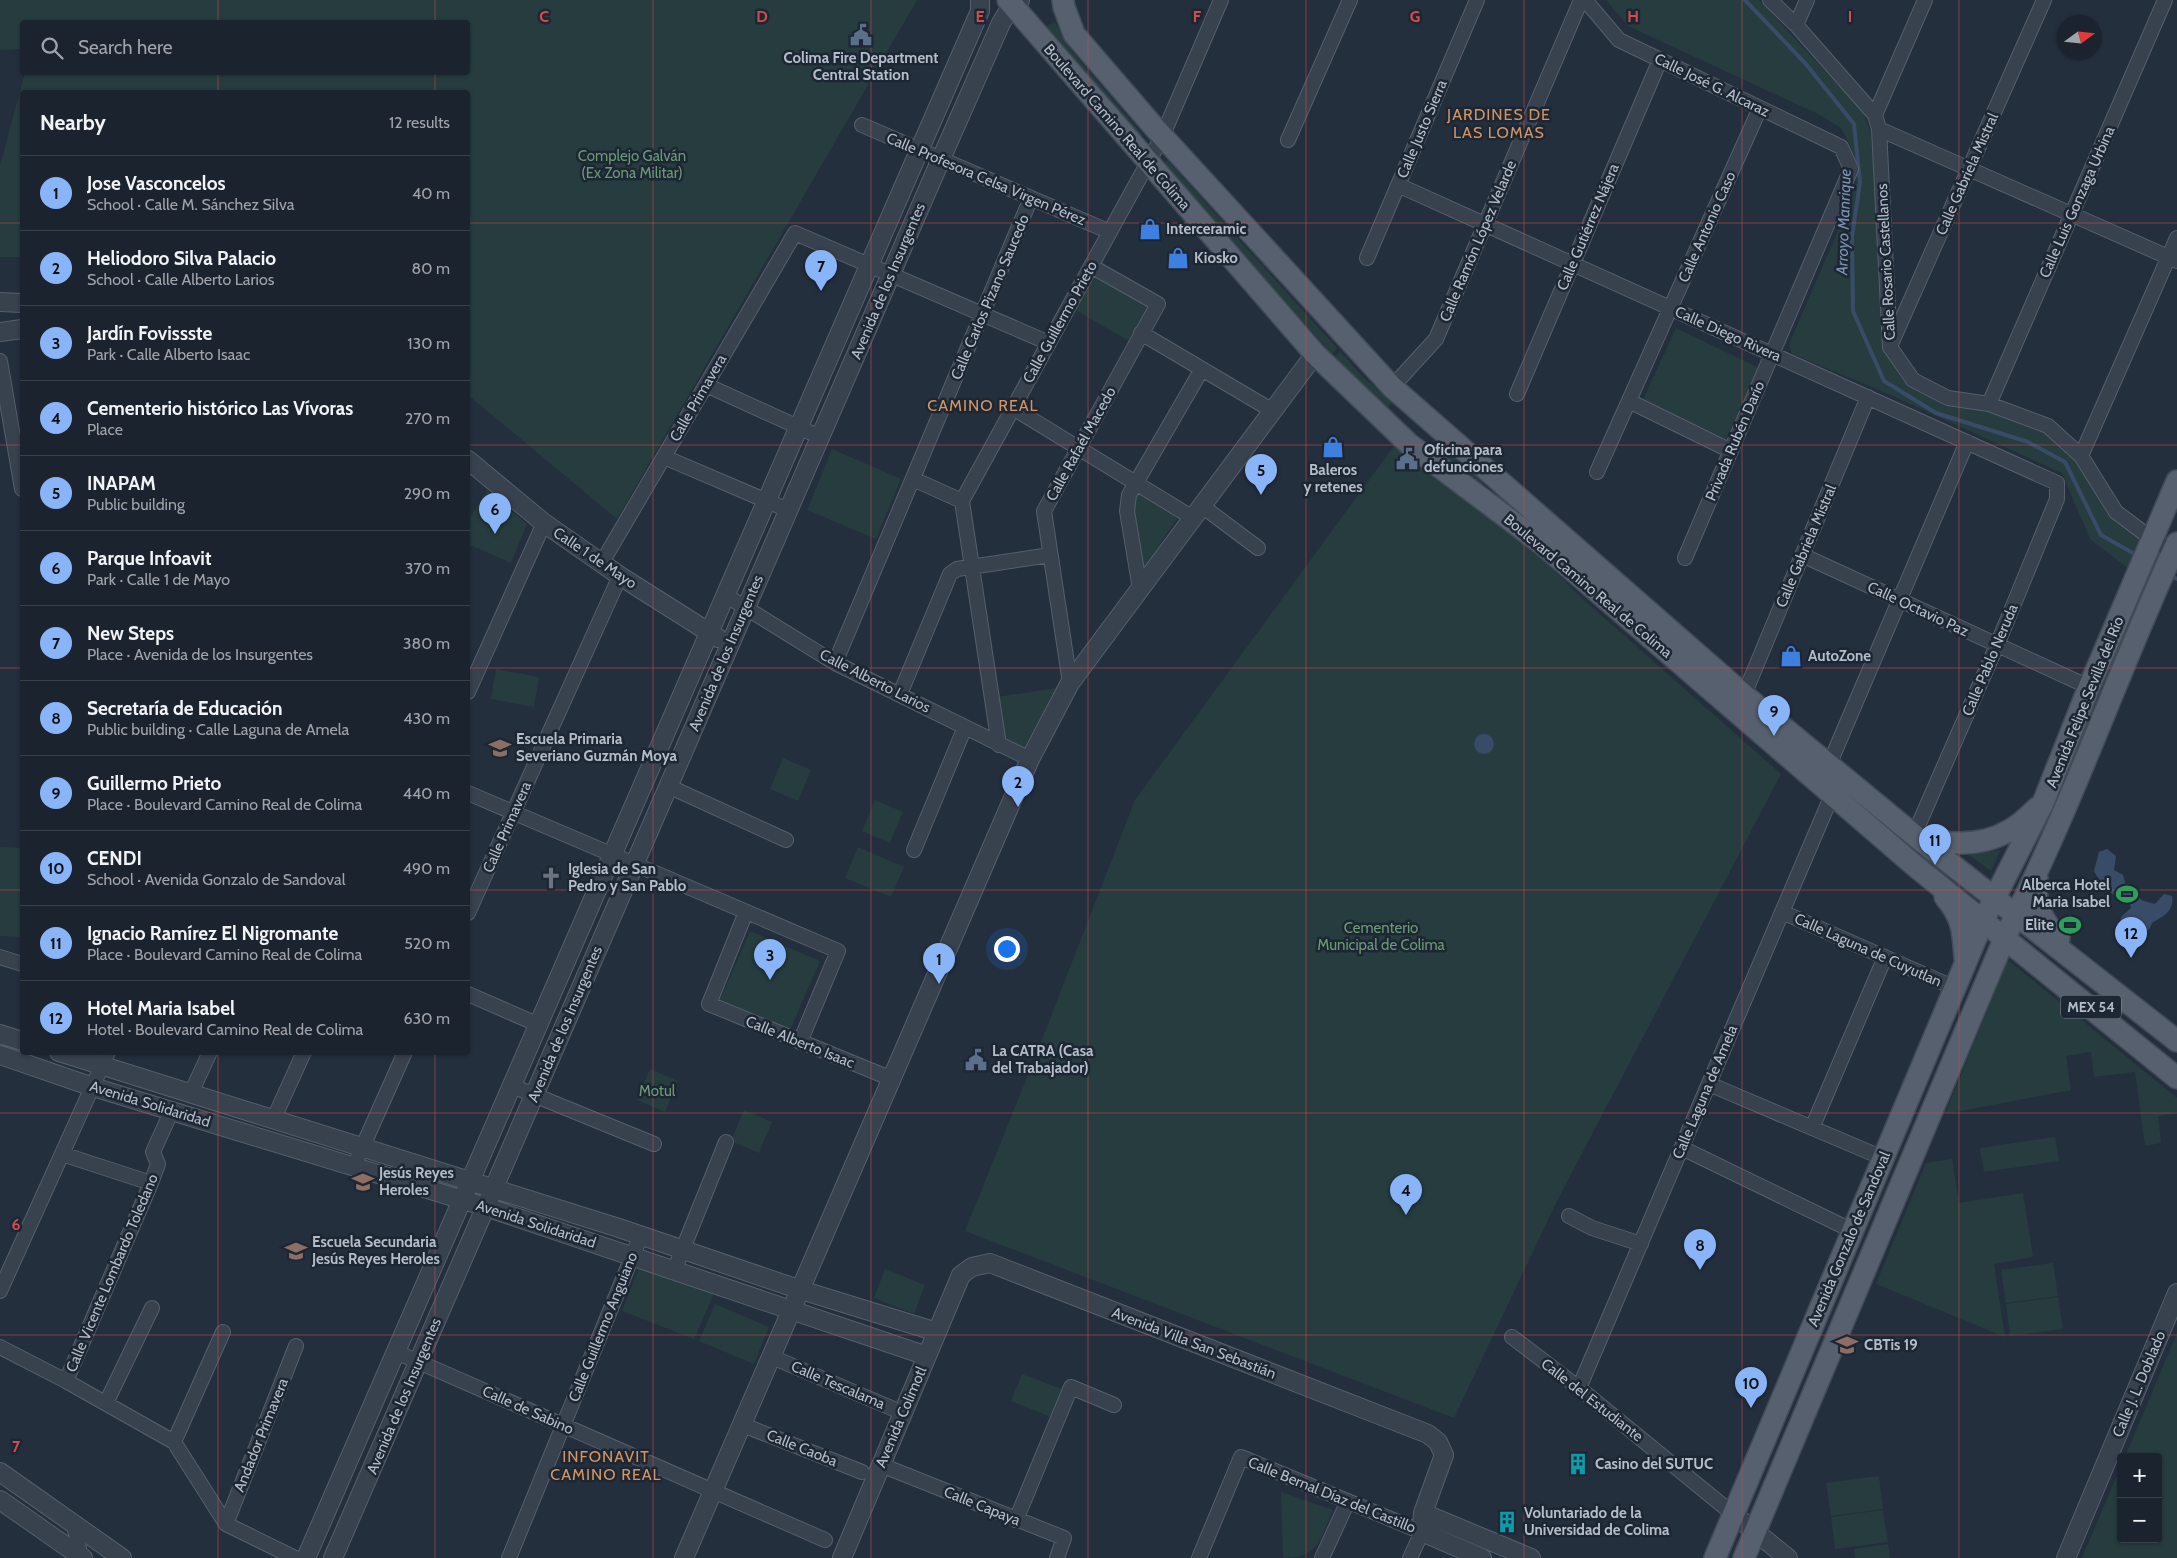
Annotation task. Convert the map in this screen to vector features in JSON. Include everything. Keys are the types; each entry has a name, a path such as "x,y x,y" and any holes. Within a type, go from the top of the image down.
{"main road":[{"name":"Boulevard Camino Real de Colima","path":"1063,0 1074,34 1162,137 1392,387 1744,695 1916,836 2177,1041"},
{"name":"Boulevard Camino Real de Colima","path":"1013,2 1148,163 1315,354 1389,424 1424,455 1542,544 1919,869 2177,1078"},
{"path":"1389,424 1404,419 1411,411 1412,405"},
{"path":"1424,455 1422,446 1425,438 1431,433 1441,431"},
{"name":"Avenida Felipe Sevilla del Río","path":"1984,920 2044,804 2089,687 2177,480"},
{"name":"Avenida Felipe Sevilla del Río","path":"2005,937 2037,874 2158,584 2174,552"},
{"path":"1916,836 1949,845 1993,838 2011,830 2044,804"},
{"path":"1919,869 1956,909 1963,929 1965,964"},
{"path":"2037,874 2035,894 2039,911 2047,926 2097,979"},
{"name":"Avenida Gonzalo de Sandoval","path":"1715,1558 1984,920"},
{"name":"Avenida Gonzalo de Sandoval","path":"1744,1558 2005,937"},
{"path":"1893,1136 1917,1146"},
{"path":"1814,1324 1837,1336"}],"street":[{"name":"Avenida de los Insurgentes","path":"306,1558 920,150 980,11 980,0"},
{"name":"Calle Guillermo Prieto","path":"962,501 1162,137 1222,0"},
{"path":"1288,140 1350,0"},
{"name":"Calle Justo Sierra","path":"1367,258 1477,0"},
{"name":"Calle Ramón López Velarde","path":"1392,387 1436,340 1581,0"},
{"name":"Calle José G. Alcaraz","path":"1585,0 1619,40 1840,147 1846,159"},
{"path":"1770,0 1796,25 1877,122 1969,168 2173,259"},
{"path":"1796,25 1807,0"},
{"path":"1877,122 1926,0"},
{"name":"Calle Gabriela Mistral","path":"1890,347 2044,0"},
{"name":"Calle Luis Gonzaga Urbina","path":"1988,404 2165,0"},
{"name":"Avenida de los Insurgentes","path":"333,1558 890,275 1001,23 1013,2"},
{"name":"Calle Gutiérrez Nájera","path":"1517,394 1660,60"},
{"name":"Calle Antonio Caso","path":"1597,472 1760,108"},
{"name":"Calle Rosario Castellanos","path":"1877,122 1890,347 1913,380 1948,398 1988,404 2048,426 2081,456 2116,512 2150,544 2174,552"},
{"name":"Calle Profesora Celsa Virgen Pérez","path":"862,125 1110,232"},
{"name":"Privada Rubén Darío","path":"1685,558 1851,169 1846,159"},
{"name":"Calle Diego Rivera","path":"1398,185 2057,483"},
{"name":"Calle Carlos Pizano Saucedo","path":"835,662 1031,198"},
{"name":"Calle Primavera","path":"602,564 795,233 869,265"},
{"path":"2081,456 2173,259 2177,238"},
{"path":"869,265 1049,344"},
{"name":"Calle Rafaél Macedo","path":"1070,682 1044,511 1158,304 1091,266"},
{"path":"0,302 20,303"},
{"path":"0,332 20,329"},
{"path":"1141,333 1273,411"},
{"path":"684,1558 1030,759 1070,682 1315,354"},
{"path":"0,361 20,477"},
{"path":"1140,589 1127,511 1129,495 1202,369"},
{"path":"706,385 820,437"},
{"name":"Calle Gabriela Mistral","path":"1744,695 1868,397"},
{"path":"1629,402 1731,451"},
{"path":"1013,408 1135,482 1197,512 1258,548"},
{"path":"1829,765 1967,442"},
{"path":"664,457 788,510"},
{"name":"Calle 1 de Mayo","path":"470,462 544,523 602,564 730,645"},
{"path":"913,479 962,501 999,744"},
{"name":"Calle Pablo Neruda","path":"1916,836 2057,499 2057,483"},
{"path":"470,688 544,523"},
{"path":"900,694 950,574 957,569 1050,555"},
{"name":"Calle Octavio Paz","path":"1802,555 2089,687"},
{"name":"Calle Primavera","path":"470,909 620,576"},
{"name":"Calle Alberto Larios","path":"725,595 835,662 1030,759"},
{"path":"914,850 966,727"},
{"path":"668,786 786,840"},
{"path":"470,794 838,951 800,1042"},
{"name":"Calle Laguna de Amela","path":"1579,1388 1832,795"},
{"name":"Calle Alberto Isaac","path":"746,912 709,1004 892,1080"},
{"name":"Calle Laguna de Cuyutlan","path":"1782,912 1955,988"},
{"path":"0,957 20,963"},
{"path":"1812,1128 1885,957"},
{"path":"470,995 538,1024"},
{"path":"0,1034 20,1040"},
{"name":"Avenida Solidaridad","path":"79,1055 105,1059 191,1093 494,1188 683,1249 801,1290 937,1332"},
{"path":"191,1093 209,1055"},
{"path":"274,1118 303,1055"},
{"path":"354,1166 404,1055"},
{"name":"Avenida Solidaridad","path":"0,1056 93,1087 486,1207 633,1255 674,1271 927,1356"},
{"path":"0,1291 105,1059"},
{"path":"1709,1084 1883,1158"},
{"path":"512,1086 654,1144"},
{"name":"Calle Vicente Lombardo Toledano","path":"66,1381 151,1183 158,1164 153,1152 172,1110"},
{"path":"674,1271 726,1142"},
{"path":"1682,1148 1853,1231"},
{"path":"62,1154 151,1183"},
{"path":"1569,1216 1592,1228 1641,1244"},
{"name":"Calle Guillermo Anguiano","path":"509,1558 641,1236"},
{"name":"Avenida Villa San Sebastián","path":"960,1275 972,1267 990,1263 1428,1434 1438,1442 1444,1455 1423,1513"},
{"name":"Avenida Colimotl","path":"842,1558 960,1275"},
{"name":"Calle J. L. Doblado","path":"2066,1558 2177,1293"},
{"path":"106,1403 152,1308"},
{"path":"174,1442 223,1332"},
{"name":"Calle del Estudiante","path":"1512,1337 1579,1388 1788,1558"},
{"name":"Andador Primavera","path":"226,1524 296,1346"},
{"path":"0,1347 66,1381 174,1442 226,1524 295,1558"},
{"name":"Calle de Sabino","path":"396,1352 825,1540"},
{"name":"Calle Tescalama","path":"772,1357 903,1413"},
{"path":"1016,1520 1071,1388 1114,1405"},
{"name":"Calle Caoba","path":"743,1425 862,1472"},
{"name":"Calle Bernal Díaz del Castillo","path":"1199,1558 1241,1457 1422,1532"},
{"name":"Calle Capaya","path":"881,1465 1064,1538 1057,1558"},
{"path":"0,1472 122,1558"},
{"path":"0,1500 82,1557"},
{"path":"1322,1558 1348,1502"},
{"path":"1410,1558 1422,1532 1423,1513 1531,1558"},
{"path":"74,1525 82,1557"},
{"path":"1422,1532 1482,1558"}],"green space":[{"name":"Complejo Galván (Ex Zona Militar)","path":"0,0 917,0 617,519 470,397 470,90 20,90 24,75 470,75 470,20 20,20 20,49 0,50"},
{"path":"1606,0 1759,0 1863,112 1871,133 1884,350 1903,381 1946,403 1991,411 2047,433 2076,460 2112,517 2143,539 2130,570 2090,539 2062,473 1877,389 1792,354 1789,344 1844,217 1856,182 1855,164 1850,145 1841,128 1818,114 1628,26"},
{"path":"1055,22 1071,50 1142,134 1140,140 1045,27"},
{"name":"Complejo Galván (Ex Zona Militar)","path":"20,91 20,257 0,257 0,165"},
{"path":"1167,160 1337,348 1332,354 1163,167"},
{"path":"1095,274 1150,305 1129,341 1075,310"},
{"path":"1676,328 1759,368 1726,439 1643,400"},
{"path":"1340,351 1363,377 1392,402 1387,409 1335,357"},
{"path":"1441,445 1483,482 1481,485 1436,452"},
{"name":"Cementerio Municipal de Colima","path":"1394,446 1535,552 1584,600 1781,774 1556,1203 1454,1418 965,1231 1135,800"},
{"path":"832,449 901,479 876,539 807,510"},
{"path":"1139,488 1180,514 1142,571 1131,510"},
{"path":"487,490 527,524 511,563 470,545 470,518"},
{"path":"496,669 539,677 534,707 491,699"},
{"path":"1057,688 1024,748 1003,739 997,697"},
{"path":"783,758 811,770 798,801 770,789"},
{"path":"875,800 903,812 890,843 862,831"},
{"path":"0,847 20,848 20,937 0,936"},
{"path":"858,847 904,867 891,897 845,878"},
{"path":"2001,850 1991,871 1969,855"},
{"path":"750,931 820,961 790,1030 720,1000"},
{"path":"2008,960 2177,1098 2177,1113 2158,1116 2161,1143 2145,1146 2135,1072 2094,1077 2091,1052 2066,1056 2071,1090 1945,1114"},
{"name":"Motul","path":"650,1069 678,1081 665,1112 637,1100"},
{"path":"744,1110 772,1122 759,1153 731,1141"},
{"path":"2055,1137 2059,1161 1984,1172 1980,1148"},
{"path":"1952,1159 1959,1203 2023,1193 2033,1257 1994,1264 2005,1337 1876,1284 1926,1163"},
{"path":"2053,1263 2058,1296 2006,1303 2001,1270"},
{"path":"640,1265 716,1289 694,1339 622,1311"},
{"path":"885,1269 925,1285 914,1314 874,1298"},
{"path":"2058,1297 2063,1329 2010,1336 2006,1304"},
{"path":"715,1304 769,1327 754,1364 699,1341"},
{"path":"2177,1333 2177,1558 2082,1558 2117,1475 2117,1543 2162,1543 2162,1453 2127,1453"},
{"path":"1022,1374 1064,1390 1053,1418 1011,1401"},
{"path":"1879,1476 1883,1509 1831,1516 1826,1483"},
{"path":"1281,1492 1333,1510 1317,1545 1304,1555 1283,1558"},
{"path":"1883,1510 1888,1542 1835,1549 1831,1517"},
{"path":"1888,1544 1890,1558 1855,1558 1854,1549"}],"water":[{"path":"1484,734 1491,737 1494,744 1491,751 1484,754 1477,751 1474,744 1477,737"},
{"name":"Alberca Hotel Maria Isabel","path":"2107,849 2116,856 2114,870 2123,875 2125,883 2132,884 2141,900 2155,904 2164,894 2172,896 2170,909 2161,918 2153,922 2146,932 2140,935 2124,934 2120,926 2121,917 2131,908 2130,904 2119,899 2109,891 2094,871 2099,852"}],"waterway":[{"name":"Arroyo Manrique","path":"1745,0 1805,63 1854,124 1860,182 1852,237 1853,311 1884,381 1936,413 2028,442 2065,462 2101,535 2138,556"},
{"name":"Arroyo Manrique","path":"2170,575 2177,579"}],"place":[{"name":"Colima Fire Department Central Station","path":"861,35"},
{"name":"Interceramic","path":"1150,229"},
{"name":"Kiosko","path":"1178,258"},
{"name":"New Steps","path":"821,291"},
{"name":"Baleros y retenes","path":"1333,447"},
{"name":"Oficina para defunciones","path":"1407,459"},
{"name":"INAPAM","path":"1261,495"},
{"name":"Parque Infoavit","path":"495,534"},
{"name":"AutoZone","path":"1791,656"},
{"name":"Guillermo Prieto","path":"1774,736"},
{"name":"Escuela Primaria Severiano Guzmán Moya","path":"500,748"},
{"name":"Heliodoro Silva Palacio","path":"1018,807"},
{"name":"Ignacio Ramírez El Nigromante","path":"1935,865"},
{"name":"Iglesia de San Pedro y San Pablo","path":"551,878"},
{"name":"Alberca Hotel Maria Isabel","path":"2127,894"},
{"name":"Elite","path":"2070,925"},
{"name":"Hotel Maria Isabel","path":"2131,958"},
{"name":"Jardín Fovissste","path":"770,980"},
{"name":"Jose Vasconcelos","path":"939,984"},
{"name":"La CATRA (Casa del Trabajador)","path":"976,1060"},
{"name":"Jesús Reyes Heroles","path":"363,1182"},
{"name":"Cementerio histórico Las Vívoras","path":"1406,1215"},
{"name":"Escuela Secundaria Jesús Reyes Heroles","path":"296,1251"},
{"name":"Secretaría de Educación","path":"1700,1270"},
{"name":"CBTis 19","path":"1847,1345"},
{"name":"CENDI","path":"1751,1408"},
{"name":"Casino del SUTUC","path":"1578,1464"},
{"name":"Voluntariado de la Universidad de Colima","path":"1507,1522"}],"district":[{"name":"JARDINES DE LAS LOMAS","path":"1499,123"},
{"name":"CAMINO REAL","path":"983,405"},
{"name":"INFONAVIT CAMINO REAL","path":"606,1465"}]}
